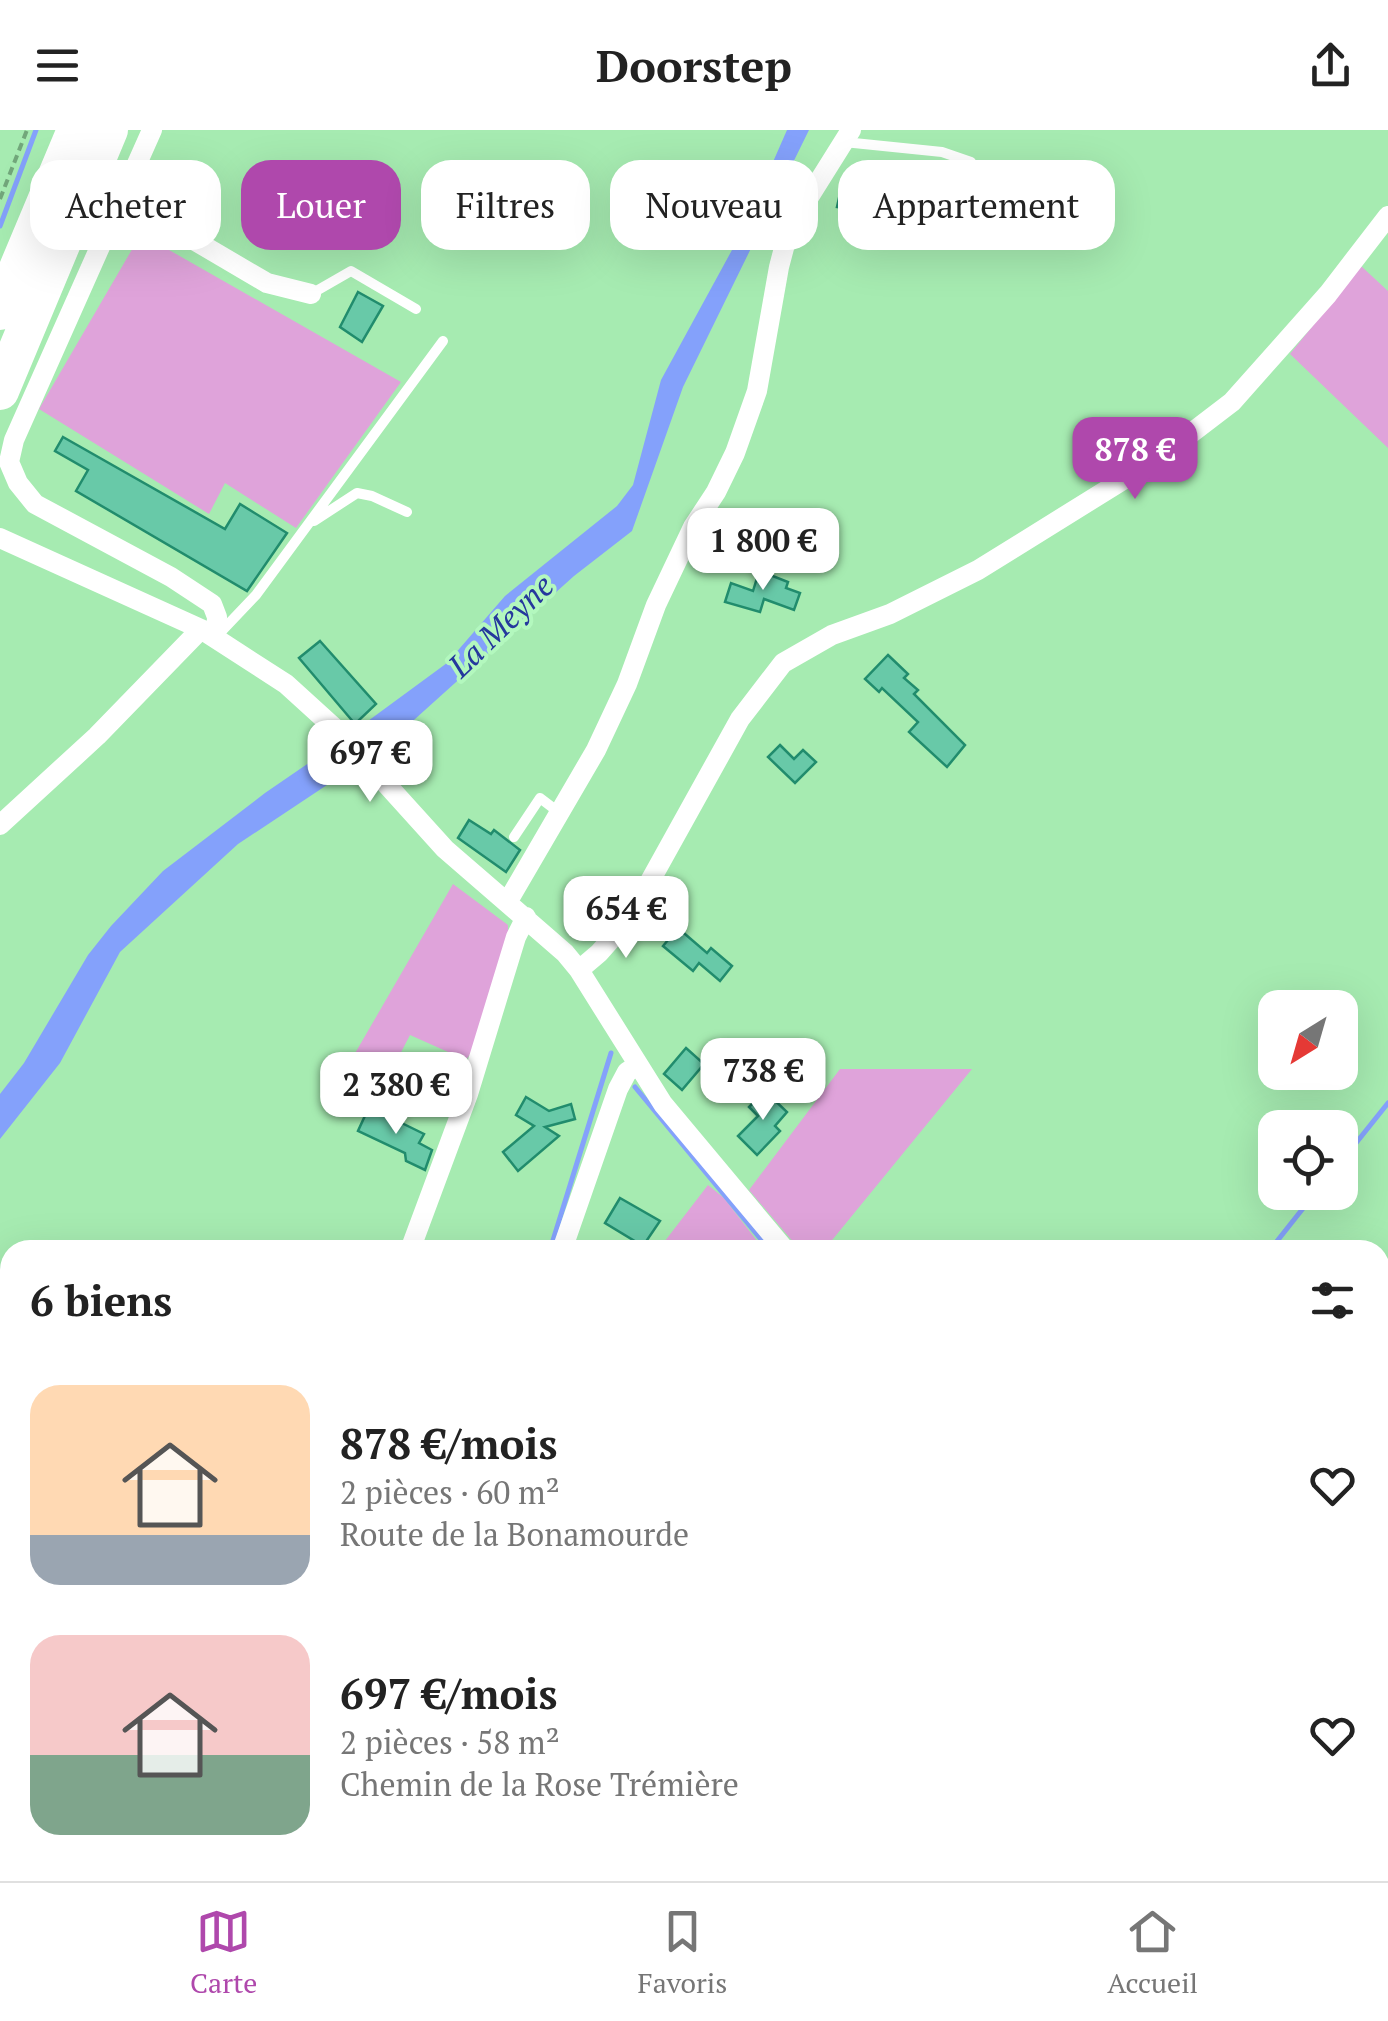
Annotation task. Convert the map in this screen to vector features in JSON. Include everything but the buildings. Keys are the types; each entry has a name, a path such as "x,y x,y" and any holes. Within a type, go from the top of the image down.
{"highway":[{"path":"0,311 76,130"},
{"path":"0,391 109,130"}],"street":[{"path":"138,160 152,130"},
{"path":"508,901 596,750 656,605 734,453 757,391 789,229 848,136"},
{"path":"579,970 599,954 628,919 740,719 783,663 832,636 890,614 978,570 1160,457 1232,402 1328,294 1388,216"},
{"path":"0,826 208,633 217,617 212,604 172,576 35,504 18,484 9,462 14,440 97,250"},
{"path":"211,250 267,283 311,294"},
{"path":"0,538 208,633 286,684 341,734 445,849 526,917 579,970 662,1104 776,1240"},
{"path":"414,1240 468,1094 516,937 526,917"},
{"path":"565,1240 618,1089 626,1072 638,1064"}],"lane":[{"path":"848,136 942,152 964,160"},
{"path":"311,294 350,271 416,309"},
{"path":"208,633 256,594 443,341"},
{"path":"309,524 356,493 408,512"},
{"path":"514,837 540,798 560,814"}],"path":[{"path":"0,199 27,130"}],"shaded area":[{"path":"132,250 169,250 401,382 296,528 225,483 209,514 39,409"},
{"path":"1361,266 1388,291 1388,448 1290,354"},
{"path":"453,884 508,925 508,938 472,1052 466,1060 410,1035 396,1062 370,1055 357,1093 339,1081"},
{"path":"840,1069 972,1069 832,1240 792,1240 749,1190"},
{"path":"708,1185 724,1198 756,1240 666,1240"}],"water":[{"path":"787,130 809,130 794,160 774,160"},
{"name":"La Meyne","path":"732,250 750,250 683,387 632,531 574,576 375,755 353,732 447,663 505,596 617,506 633,485 661,380"},
{"path":"335,745 354,767 238,844 120,952 60,1063 0,1139 0,1094 24,1063 88,955 111,926 163,871"}],"waterway":[{"path":"0,226 36,130"},
{"path":"553,1240 611,1053"},
{"path":"635,1087 762,1240"},
{"path":"1358,1140 1388,1103"},
{"path":"1278,1240 1302,1210"}]}
